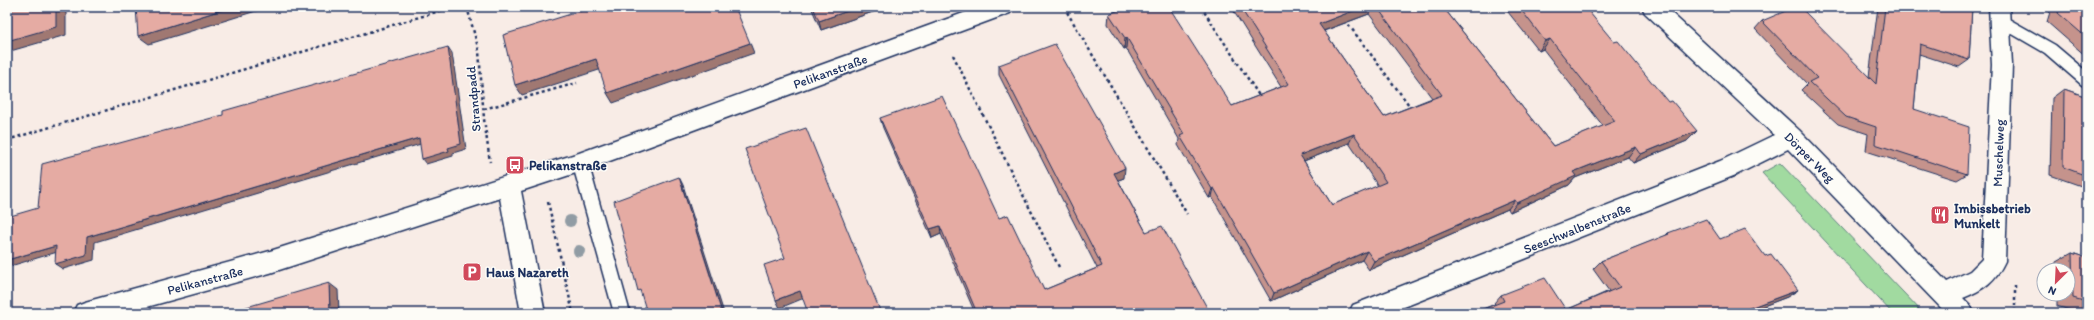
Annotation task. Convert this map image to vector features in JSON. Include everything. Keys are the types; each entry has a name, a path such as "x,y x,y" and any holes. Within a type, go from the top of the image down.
{"street":[{"name":"Pelikanstraße","path":"85,313 270,262 580,162 1003,7"},
{"name":"Dörper Weg","path":"1652,7 1791,137 1962,313"},
{"name":"Muschelweg","path":"1944,294 1973,282 1986,274 1993,261 2002,65 2000,14"},
{"name":"Seeschwalbenstraße","path":"1361,313 1728,168 1791,137"},
{"path":"502,187 533,313"}],"lane":[{"path":"2000,14 2050,49 2087,81"},
{"path":"580,162 622,313"}],"path":[{"path":"7,140 453,7"},
{"name":"Strandpadd","path":"467,7 479,51 484,109 502,187"},
{"path":"1064,7 1187,214"},
{"path":"1201,7 1261,98"},
{"path":"1345,19 1415,112"},
{"path":"940,30 1059,267"},
{"path":"484,109 577,83"},
{"path":"542,174 573,313"}],"green space":[{"path":"1780,163 1923,313 1892,313 1762,173"}],"building":[{"path":"7,7 56,7 56,27 7,41"},
{"path":"136,7 231,7 138,36"},
{"path":"586,7 735,7 750,43 607,93 596,59 515,85 503,35 587,9"},
{"path":"813,7 859,7 819,21"},
{"path":"1127,7 1169,7 1232,106 1289,84 1240,7 1363,7 1319,24 1384,117 1442,95 1377,7 1443,7 1553,146 1615,121 1550,39 1545,41 1519,7 1585,7 1614,42 1618,41 1668,102 1672,101 1697,131 1641,154 1636,147 1573,172 1576,176 1517,203 1515,200 1374,261 1367,251 1274,293 1214,188 1212,189 1180,136 1184,134 1127,38 1125,38 1109,14","holes":["1354,134 1386,182 1332,205 1300,155"]},
{"path":"1795,7 1800,7 1876,84 1885,7 1972,7 1969,60 1920,44 1914,109 1969,127 1967,174 1875,144 1876,127 1846,117 1809,82 1817,78 1762,21"},
{"path":"2060,7 2087,7 2087,38 2058,13"},
{"path":"1055,44 1125,168 1114,173 1146,232 1162,226 1210,313 1127,313 1125,310 1118,313 977,313 940,226 930,229 880,118 942,96 999,218 1008,215 1044,290 1102,266 999,65"},
{"path":"448,47 461,144 448,148 449,151 422,159 419,138 87,237 86,255 55,264 56,246 7,260 7,217 38,208 42,164 223,115 223,111"},
{"path":"2064,89 2087,97 2087,176 2063,167"},
{"path":"806,128 881,313 808,313 800,291 776,300 764,265 785,258 745,149"},
{"path":"679,177 722,313 647,313 640,290 638,291 614,201"},
{"path":"1706,219 1720,239 1745,229 1765,256 1771,254 1798,290 1736,313 1473,313 1504,301 1501,295 1545,278 1566,310 1620,287 1601,261"},
{"path":"2072,253 2087,258 2087,302 2076,299 2076,262 2072,262"},
{"path":"329,283 330,313 226,313"}],"place":[{"name":"Pelikanstraße","path":"515,165"},
{"name":"Imbissbetrieb Munkelt","path":"1940,215"},
{"name":"Haus Nazareth","path":"472,272"}]}
